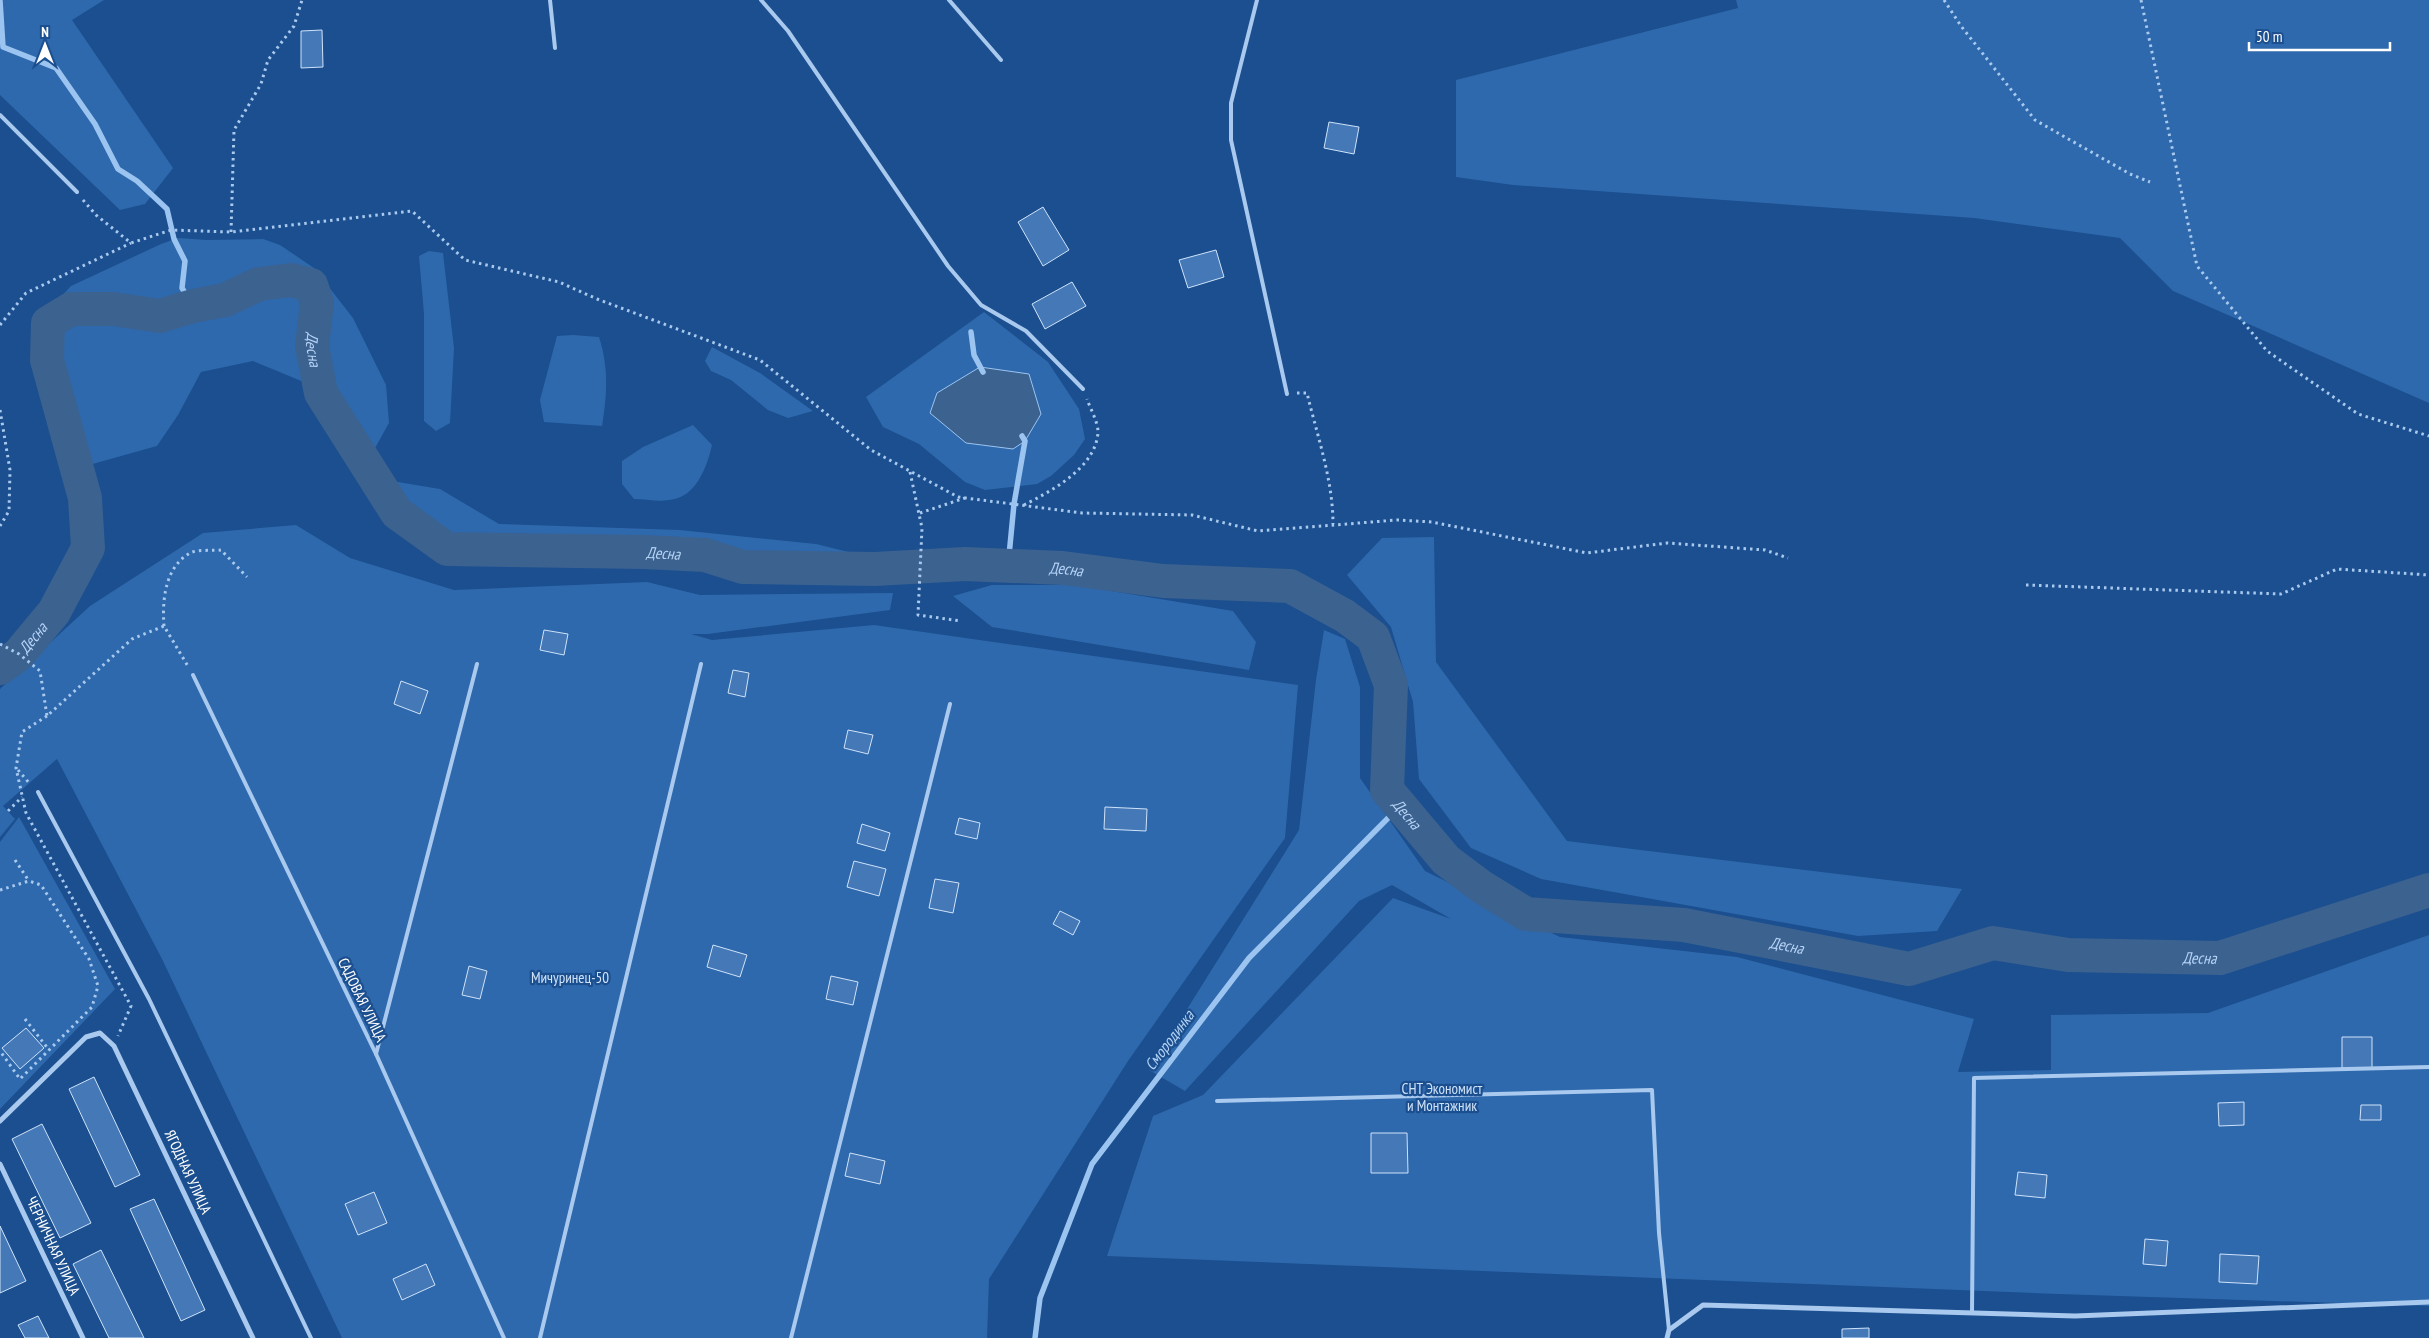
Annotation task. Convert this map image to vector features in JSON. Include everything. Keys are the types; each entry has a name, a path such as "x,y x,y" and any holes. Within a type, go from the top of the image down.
{"street":[{"path":"0,1121 86,1037 100,1033 114,1046"},
{"name":"ЯГОДНАЯ УЛИЦА","path":"114,1046 253,1338"},
{"name":"ЧЕРНИЧНАЯ УЛИЦА","path":"0,1164 83,1338"},
{"path":"1667,1338 1669,1330 1703,1304 2075,1316 2429,1302"}],"lane":[{"path":"550,0 555,48"},
{"path":"762,0 788,32 948,266 980,305 1026,331 1084,389"},
{"path":"949,0 1001,60"},
{"path":"1258,0 1231,103 1231,140 1287,394"},
{"path":"0,115 77,192"},
{"path":"376,1054 477,664"},
{"path":"540,1338 701,664"},
{"name":"САДОВАЯ УЛИЦА","path":"193,675 376,1054 504,1338"},
{"path":"791,1338 950,704"},
{"path":"38,792 149,999 311,1338"},
{"path":"1972,1313 1974,1078 2429,1067"},
{"path":"1217,1101 1652,1090 1658,1233 1669,1330"}],"path":[{"path":"231,232 234,130 261,84 268,60 294,26 302,0"},
{"path":"1944,0 1961,26 2035,120 2130,174 2150,182"},
{"path":"2141,0 2197,266 2267,351 2358,414 2429,436"},
{"path":"77,192 96,215 131,244"},
{"path":"0,325 26,293 131,244 171,230 231,232 412,211 465,260 559,282 597,299 760,360 871,450 958,497 1082,512 1192,515 1258,531 1397,520 1432,522 1587,553 1668,543 1765,550 1788,558"},
{"path":"1023,505 1064,484 1093,450 1098,431 1084,389"},
{"path":"1287,394 1307,393 1333,509 1333,524"},
{"path":"0,410 10,470 9,511 0,526"},
{"path":"910,471 922,528 918,615 961,621"},
{"path":"920,514 965,498"},
{"path":"193,675 164,626 162,602 174,566 192,552 221,550 247,577"},
{"path":"2026,585 2281,594 2337,569 2429,575"},
{"path":"114,1046 131,1006 26,813 16,768 22,732 47,716 132,639 164,626"},
{"path":"0,644 19,654 40,671 45,691 47,716"},
{"path":"16,768 38,792"},
{"path":"8,812 23,796"},
{"path":"15,860 29,881"},
{"path":"0,890 29,881 41,885 89,959 98,986 92,1007 20,1079 0,1052"},
{"path":"25,1019 49,1050"}],"green space":[{"path":"0,0 104,0 72,20 173,168 145,204 120,210 0,95"},
{"path":"1736,0 2429,0 2429,403 2173,291 2120,238 1974,218 1513,185 1456,177 1456,80 1738,8"},
{"path":"178,238 207,240 263,239 280,245 314,268 353,318 386,385 389,423 370,457 328,392 253,361 201,372 178,415 157,446 89,465 55,361 50,327 52,306 71,286"},
{"path":"429,251 443,253 454,348 450,423 436,431 424,421 424,314 419,256"},
{"path":"984,312 1048,362 1079,409 1085,439 1074,455 1051,476 1037,484 985,490 965,482 919,444 883,427 866,397"},
{"path":"557,336 599,337 606,371 602,426 544,422 540,400"},
{"path":"712,347 760,373 813,411 788,418 768,410 731,380 711,371 705,361"},
{"path":"693,425 712,445 707,463 693,488 678,498 669,500 634,499 622,484 622,461 643,447"},
{"path":"392,481 440,489 499,524 680,530 816,544 873,558 882,576 832,576 743,560 703,549 449,545 404,512 392,495"},
{"name":"Мичуринец-50","path":"296,525 350,558 454,590 647,582 700,595 893,593 890,610 708,634 691,634 712,640 874,625 1298,685 1285,838 1128,1061 989,1279 987,1338 342,1338 162,959 57,759 3,806 15,819 0,837 0,689 90,606 203,533"},
{"path":"1434,537 1436,662 1567,841 1962,889 1937,931 1858,936 1541,879 1471,848 1419,779 1413,702 1391,627 1347,575 1382,538"},
{"path":"992,585 1075,585 1233,611 1256,642 1249,670 992,627 953,596"},
{"name":"СНТ Экономист и Монтажник","path":"1324,630 1345,639 1360,687 1360,778 1425,871 1560,937 1737,957 1974,1019 1958,1072 2051,1070 2051,1015 2208,1013 2429,935 2429,1306 2058,1294 1107,1256 1153,1116 1203,1095 1393,898 1451,919 1392,885 1359,901 1185,1091 1149,1070 1299,830 1316,680"},
{"path":"19,817 115,989 0,1109 0,842"}],"shaded area":[{"path":"980,367 1029,374 1041,414 1025,441 1013,449 966,443 930,413 937,393"}],"building":[{"path":"322,30 323,67 301,68 301,31"},
{"path":"1329,122 1359,127 1354,154 1324,148"},
{"path":"1043,207 1069,250 1043,266 1018,222"},
{"path":"1216,250 1224,277 1188,288 1179,260"},
{"path":"1072,282 1086,306 1045,329 1032,304"},
{"path":"544,630 568,634 564,655 540,650"},
{"path":"733,670 749,673 745,697 728,693"},
{"path":"401,681 428,691 420,714 394,704"},
{"path":"848,730 873,735 868,754 844,748"},
{"path":"1105,807 1147,809 1146,831 1104,829"},
{"path":"959,818 980,823 977,839 955,834"},
{"path":"862,824 890,833 885,851 857,843"},
{"path":"854,861 886,869 879,896 847,887"},
{"path":"935,879 959,883 953,913 929,908"},
{"path":"1060,911 1080,921 1073,935 1053,924"},
{"path":"713,945 747,955 740,977 707,967"},
{"path":"469,966 487,971 480,999 462,995"},
{"path":"831,976 858,982 853,1005 826,999"},
{"path":"26,1028 44,1048 20,1069 2,1048"},
{"path":"2342,1037 2372,1037 2372,1069 2342,1068"},
{"path":"94,1077 140,1175 115,1187 69,1089"},
{"path":"2244,1102 2244,1125 2219,1126 2218,1103"},
{"path":"2361,1105 2381,1105 2381,1120 2360,1120"},
{"path":"42,1124 91,1223 60,1238 12,1139"},
{"path":"1371,1133 1407,1133 1408,1173 1371,1173"},
{"path":"850,1153 885,1161 880,1184 845,1176"},
{"path":"2018,1172 2047,1175 2045,1198 2015,1195"},
{"path":"374,1192 387,1223 358,1235 345,1204"},
{"path":"154,1199 205,1310 181,1321 130,1209"},
{"path":"0,1226 26,1281 0,1293"},
{"path":"2145,1239 2168,1241 2166,1266 2143,1264"},
{"path":"101,1250 144,1338 109,1338 73,1264"},
{"path":"2220,1254 2259,1256 2257,1284 2219,1282"},
{"path":"426,1264 435,1285 402,1300 393,1279"},
{"path":"38,1316 49,1338 25,1338 18,1325"},
{"path":"1869,1328 1869,1338 1842,1338 1842,1329"}],"waterway":[{"path":"0,1 3,47 56,68 95,124 118,169 137,181 167,209 174,239 185,261 182,288 193,306"},
{"name":"Десна","path":"0,668 19,654 54,612 88,548 85,498 47,360 48,323 71,309 113,309 160,316 193,306 225,300 259,284 291,280 311,285 317,303 312,346 321,393 397,513 447,549 644,552 705,555 743,567 875,569 965,564 1063,568 1163,581 1290,586 1345,616 1373,637 1391,685 1387,790 1446,860 1482,887 1526,914 1684,925 1909,969 1993,943 2068,955 2220,958 2429,890"},
{"path":"971,332 974,355 983,372"},
{"path":"1008,566 1014,504 1025,441 1022,436"},
{"name":"Смородинка","path":"1035,1338 1040,1298 1092,1164 1249,958 1400,806"}]}
